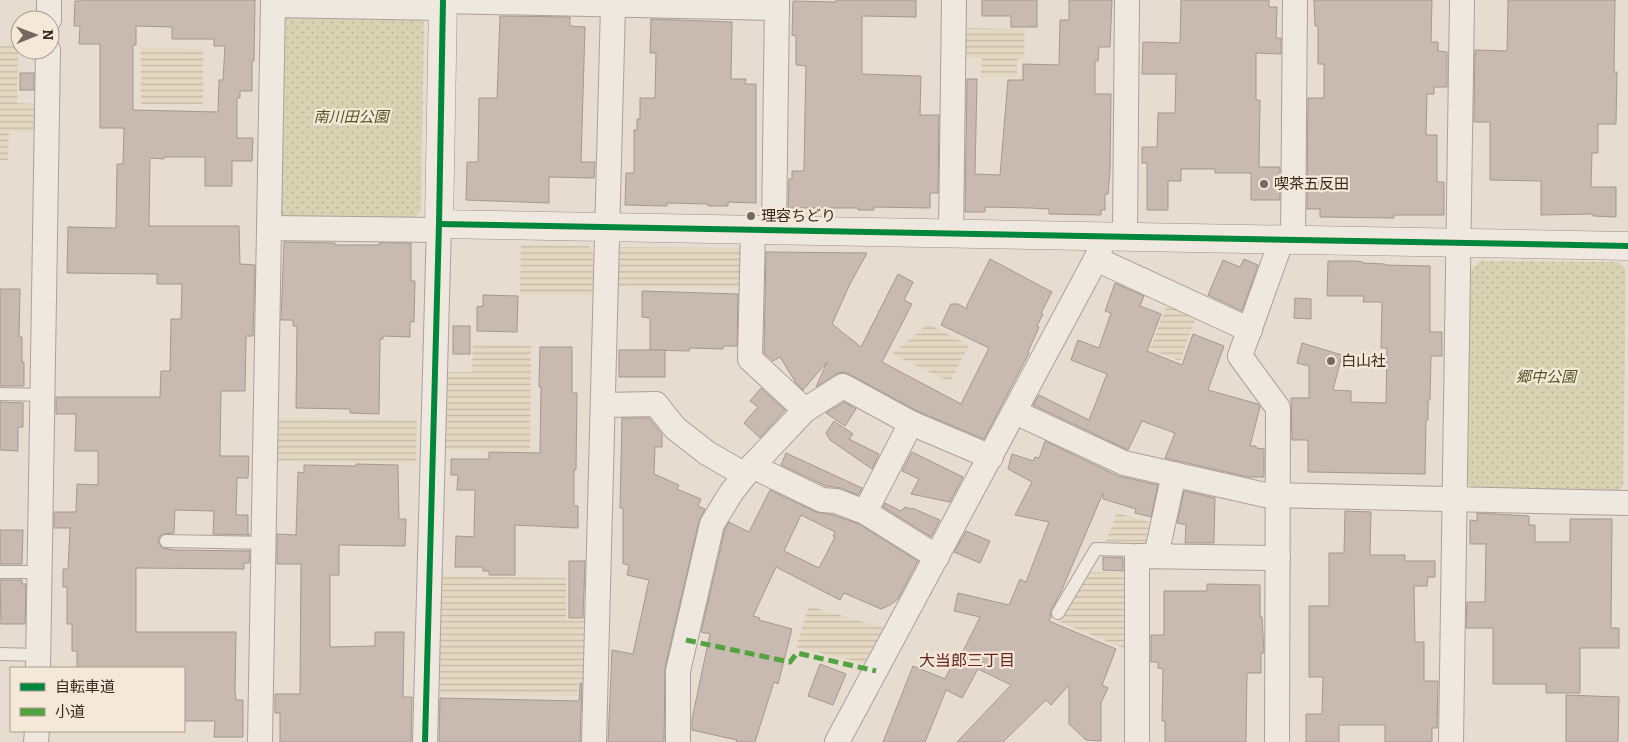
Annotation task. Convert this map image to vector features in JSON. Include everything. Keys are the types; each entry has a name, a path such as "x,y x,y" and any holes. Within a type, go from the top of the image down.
{"street":[{"path":"951,233 954,0"},
{"path":"837,742 1015,412 1109,244 1127,0"},
{"path":"1277,742 1278,408 1240,356 1288,240 1295,0"},
{"path":"1451,742 1462,0"},
{"path":"260,742 273,2 613,5 777,4 764,230 750,359 805,410"},
{"path":"425,742 443,3"},
{"path":"594,742 613,5"},
{"path":"38,662 48,60"},
{"path":"270,228 607,227 951,233 1109,244 1288,240 1628,246"},
{"path":"1109,244 1250,330"},
{"path":"678,742 678,671 712,524 731,493 748,471 805,410 843,386 911,422 991,456"},
{"path":"602,404 656,404 675,428 707,453 822,500 836,501 865,512 937,557"},
{"path":"1015,412 1124,463 1265,495 1628,502"},
{"path":"865,512 911,422"},
{"path":"1137,742 1146,556 1174,474"},
{"path":"1146,556 1278,558"}],"lane":[{"path":"0,394 42,395"},
{"path":"166,541 264,542"},
{"path":"1058,613 1096,549 1131,550 1146,556"},
{"path":"0,572 39,572"},
{"path":"0,654 38,662"}],"shaded area":[{"path":"962,28 1025,29 1024,58 1017,59 1017,77 981,77 982,58 962,58"},
{"path":"0,46 10,46 10,60 18,60 17,103 37,104 37,132 9,131 8,160 0,160"},
{"path":"141,48 203,49 203,104 141,104"},
{"path":"521,245 589,246 595,255 595,295 520,294"},
{"path":"618,247 746,248 746,288 618,287"},
{"path":"1168,302 1197,314 1180,361 1150,349"},
{"path":"928,324 969,345 950,382 892,354"},
{"path":"473,345 531,346 530,451 445,450 446,372 472,372"},
{"path":"275,418 417,420 416,463 274,461"},
{"path":"1117,513 1157,524 1150,549 1104,546"},
{"path":"1090,572 1129,573 1128,650 1060,622"},
{"path":"440,576 566,578 566,620 587,620 586,681 578,681 577,696 438,694"},
{"path":"809,606 887,629 867,664 796,647"}],"green space":[{"name":"南川田公園","path":"288,14 417,15 424,23 421,211 414,219 288,219 278,212 281,22"},
{"name":"郷中公園","path":"1480,261 1620,262 1626,271 1623,486 1618,490 1473,488 1465,482 1469,272"}],"building":[{"path":"255,0 252,91 240,91 240,98 237,98 237,138 253,138 252,161 232,161 232,186 205,186 205,157 150,158 149,226 239,226 240,264 255,265 253,336 246,336 245,391 221,391 220,456 249,456 248,478 237,478 236,515 248,515 248,534 250,535 213,534 214,511 175,510 174,533 163,534 159,537 158,541 162,548 174,550 250,551 249,563 244,563 244,569 136,568 136,632 236,632 235,691 236,700 243,700 243,737 214,737 215,721 185,721 185,667 77,667 77,651 72,651 72,624 67,624 67,587 63,587 63,569 68,569 70,528 54,528 54,512 76,512 77,484 98,485 98,451 75,451 76,414 56,414 56,397 160,397 161,371 170,371 171,319 181,319 182,284 157,284 157,274 67,273 68,227 116,228 117,164 123,164 124,128 100,128 100,44 79,44 80,26 74,26 75,1","holes":["136,26 172,27 172,39 214,39 214,46 225,46 223,80 219,80 218,112 133,110 133,45 136,45"]},
{"path":"836,0 916,0 916,17 862,16 862,74 921,76 920,115 939,115 938,193 930,193 930,208 874,207 874,210 858,210 858,208 788,208 789,179 792,179 792,171 804,171 806,66 796,65 796,36 792,35 793,1 836,2"},
{"path":"982,0 1037,0 1037,27 1011,27 1011,16 982,16"},
{"path":"1069,0 1112,0 1110,47 1099,47 1098,61 1095,61 1095,94 1111,94 1110,171 1108,194 1105,194 1105,210 1101,210 1101,215 1049,214 1049,209 985,207 985,212 965,212 967,79 977,79 975,174 1000,175 1008,80 1023,80 1023,64 1059,65 1060,20 1069,20"},
{"path":"1181,0 1269,0 1269,7 1277,7 1276,38 1281,38 1281,54 1256,53 1256,100 1260,100 1259,167 1280,167 1280,200 1251,200 1251,173 1215,173 1215,169 1181,169 1181,181 1168,181 1168,210 1147,210 1147,163 1142,163 1142,147 1157,147 1158,113 1175,113 1176,74 1142,74 1143,42 1180,43"},
{"path":"1314,0 1432,0 1431,42 1438,42 1438,51 1447,52 1447,87 1434,87 1434,94 1427,94 1426,135 1437,135 1437,182 1444,182 1444,215 1394,215 1394,218 1320,217 1320,209 1307,209 1308,98 1324,98 1324,64 1318,64 1318,26 1315,26"},
{"path":"1508,0 1615,0 1614,72 1617,72 1616,124 1598,124 1598,153 1592,153 1591,187 1616,187 1616,217 1593,216 1593,214 1541,215 1541,181 1490,180 1490,122 1474,122 1475,50 1507,51"},
{"path":"500,16 570,17 570,26 585,27 581,162 595,162 594,178 549,177 549,203 466,200 467,162 478,162 479,98 497,98"},
{"path":"651,19 732,22 731,79 746,79 745,84 756,84 756,203 728,202 728,206 667,203 667,206 625,205 626,173 634,173 634,130 637,130 637,119 640,119 640,98 655,98 656,53 650,53"},
{"path":"20,73 34,73 34,90 20,90"},
{"path":"284,242 335,243 335,245 411,243 411,281 415,281 414,322 410,322 410,337 383,336 383,339 380,339 379,414 350,413 350,409 296,408 297,326 293,326 293,320 281,320"},
{"path":"766,252 867,253 850,284 832,324 861,347 898,274 913,282 904,300 912,304 882,362 961,404 989,348 941,325 951,304 958,304 967,309 967,305 990,259 1052,292 1041,313 1043,314 1037,326 1039,327 1029,353 984,439 917,411 849,374 842,372 836,374 816,387 827,362 803,390 796,383 780,357 773,361 764,353"},
{"path":"1244,259 1258,265 1242,311 1208,295 1223,260 1240,267"},
{"path":"1328,261 1430,266 1430,332 1442,332 1442,356 1431,356 1430,400 1428,400 1428,420 1426,420 1425,474 1308,472 1307,440 1292,440 1291,398 1309,398 1309,366 1297,363 1302,343 1342,355 1333,390 1351,391 1351,402 1386,403 1387,348 1381,348 1382,302 1363,302 1364,296 1327,296"},
{"path":"1115,283 1144,296 1140,306 1161,314 1147,351 1182,365 1193,334 1224,346 1208,390 1258,404 1260,407 1250,446 1264,449 1264,477 1248,477 1165,458 1175,433 1142,421 1128,450 1033,405 1039,395 1089,420 1107,374 1071,360 1078,340 1099,348 1111,313 1105,311"},
{"path":"0,289 20,289 19,337 22,337 24,386 0,386"},
{"path":"642,291 738,294 737,346 723,346 723,349 690,348 689,351 650,350 650,318 642,317"},
{"path":"483,295 518,296 517,332 477,331 477,307 483,306"},
{"path":"1295,298 1311,299 1311,319 1294,318"},
{"path":"453,326 470,326 470,354 453,354"},
{"path":"540,347 572,347 572,393 577,393 574,506 578,506 578,528 515,525 515,575 489,575 489,571 483,571 483,567 455,567 456,536 474,537 475,490 457,490 458,475 451,475 451,459 489,459 489,452 540,453"},
{"path":"619,350 665,350 665,377 619,377"},
{"path":"761,388 785,410 760,438 744,423 758,407 750,401"},
{"path":"0,402 23,403 23,427 18,427 18,451 0,450"},
{"path":"844,402 856,409 845,426 826,413"},
{"path":"622,418 649,418 662,434 662,447 655,447 654,474 679,485 677,489 701,499 698,506 705,509 699,521 665,668 664,742 608,742 612,650 633,654 649,580 627,575 629,565 623,564 623,508 620,508"},
{"path":"834,421 853,434 849,439 879,454 872,469 830,440 826,433"},
{"path":"1045,441 1118,476 1158,485 1151,517 1135,513 1136,509 1103,499 1103,493 1061,592 1050,612 1051,617 1049,621 1116,649 1102,685 1108,688 1101,703 1101,741 1086,740 1069,724 1069,685 1051,705 1046,700 1003,742 957,742 1011,685 978,669 962,698 946,690 925,742 883,742 913,666 945,679 955,659 958,661 980,617 954,611 958,593 1009,605 1020,579 1026,582 1049,522 1015,515 1032,482 1008,469 1012,454 1033,461 1035,457 1039,458"},
{"path":"912,452 963,477 950,502 911,494 919,479 902,471"},
{"path":"786,453 862,488 858,495 841,488 826,486 781,465"},
{"path":"356,464 398,465 399,519 406,519 405,546 339,545 339,575 330,575 330,647 375,646 375,632 404,632 403,697 412,697 411,742 280,742 280,713 275,713 275,694 300,694 301,564 277,564 277,534 296,535 298,472 304,473 304,465 356,466"},
{"path":"770,490 816,512 833,515 859,524 918,561 898,599 881,609 844,593 840,600 776,567 753,616 760,618 759,620 792,629 778,684 774,682 755,742 736,742 737,740 692,730 692,719 710,634 701,632 725,529 729,522 749,532","holes":["801,515 835,532 833,536 835,537 819,568 784,551"]},
{"path":"1184,491 1215,498 1214,543 1185,543 1186,525 1177,523"},
{"path":"885,503 901,511 905,507 912,508 940,520 931,537 883,507"},
{"path":"1345,511 1371,512 1370,555 1405,555 1405,561 1435,561 1435,577 1428,577 1427,586 1414,586 1415,642 1424,642 1424,681 1438,681 1437,728 1432,728 1432,742 1385,742 1385,725 1339,725 1339,742 1306,742 1306,714 1322,714 1323,677 1309,677 1309,606 1329,606 1329,553 1344,553"},
{"path":"1477,513 1529,516 1529,525 1535,525 1535,542 1570,542 1570,519 1612,519 1611,628 1619,628 1619,648 1580,648 1580,693 1546,693 1546,684 1493,684 1493,628 1466,628 1467,602 1485,602 1486,544 1470,544 1470,520 1477,521"},
{"path":"0,530 23,530 22,564 0,564"},
{"path":"966,531 990,541 980,563 954,552"},
{"path":"1103,557 1123,558 1123,571 1103,570"},
{"path":"569,561 585,561 583,618 569,618"},
{"path":"0,580 22,580 22,584 26,584 25,624 1,624"},
{"path":"1207,584 1260,585 1260,617 1262,617 1264,653 1261,653 1261,673 1247,673 1246,742 1165,742 1165,721 1162,721 1163,669 1158,668 1158,662 1151,662 1151,635 1164,635 1164,591 1207,591"},
{"path":"820,664 846,674 833,705 808,696"},
{"path":"580,683 582,683 580,742 439,742 440,698 579,701"},
{"path":"1566,695 1619,697 1618,742 1566,742"}],"marked path":[{"path":"686,640 790,662 797,653 876,671"}],"cycle path":[{"path":"425,742 443,0"},
{"path":"439,224 1628,246"}],"place":[{"name":"喫茶五反田","path":"1264,184"},
{"name":"理容ちどり","path":"751,216"},
{"name":"白山社","path":"1331,361"}],"district":[{"name":"大当郎三丁目","path":"967,660"}]}
